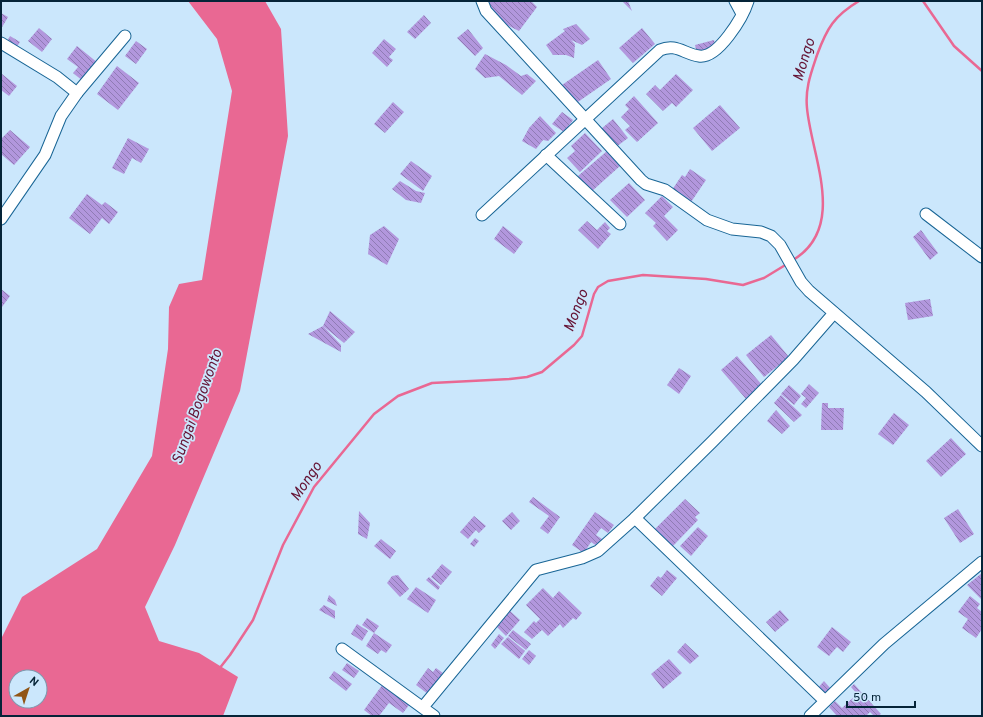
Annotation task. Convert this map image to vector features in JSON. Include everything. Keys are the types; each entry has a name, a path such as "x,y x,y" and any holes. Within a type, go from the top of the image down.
{"street":[{"path":"482,1 486,11 646,184 665,190 708,220 732,229 761,232 771,236 780,245 801,282 834,313 916,383 982,446"},
{"path":"735,1 742,14"},
{"path":"482,215 660,50 673,46 696,55 705,56 720,46 742,14 748,1"},
{"path":"1,219 45,155 61,116 77,93 125,36"},
{"path":"1,43 57,77 77,93"},
{"path":"546,155 620,224"},
{"path":"926,214 982,257"},
{"path":"423,708 536,570 595,553 635,518 793,360 834,313"},
{"path":"635,518 825,701"},
{"path":"810,716 884,644 982,562"},
{"path":"342,649 434,716"}],"water":[{"name":"Sungai Bogowonto","path":"188,1 265,1 281,29 288,136 240,391 175,545 145,607 159,641 199,653 238,677 223,716 1,716 1,639 22,597 97,549 152,456 168,349 169,307 179,284 202,280 232,91 217,39"}],"building":[{"path":"488,1 531,1 537,7 519,31 505,24 497,17"},
{"path":"622,1 628,1 632,11"},
{"path":"1,13 8,17 1,29"},
{"path":"424,15 431,23 415,39 407,32"},
{"path":"576,24 590,39 582,45 571,40 575,44 574,58 566,55 553,55 546,45 565,31 563,29"},
{"path":"39,28 52,39 42,52 28,41"},
{"path":"642,28 655,44 633,63 619,48"},
{"path":"468,29 483,48 475,56 457,38"},
{"path":"10,36 20,42 16,48 6,43"},
{"path":"384,39 396,49 389,57 393,60 387,67 372,53"},
{"path":"714,40 716,48 697,53 695,45"},
{"path":"136,41 147,49 136,64 125,56"},
{"path":"77,46 98,63 83,81 73,73 78,67 67,59"},
{"path":"485,54 506,65 521,76 527,74 536,81 522,95 499,76 485,78 475,69"},
{"path":"598,60 611,79 575,104 562,85"},
{"path":"117,66 139,83 118,110 97,94"},
{"path":"2,74 17,86 9,96 1,90"},
{"path":"676,74 693,90 676,107 672,103 663,111 646,94 655,85 660,90"},
{"path":"634,96 658,123 637,142 625,130 630,126 621,117 629,109 625,105"},
{"path":"393,102 404,112 385,133 374,124"},
{"path":"720,105 740,128 712,151 693,128"},
{"path":"562,112 573,120 564,132 552,124"},
{"path":"540,116 556,133 548,141 543,140 536,149 522,141 529,128"},
{"path":"613,119 628,138 616,147 601,129"},
{"path":"10,130 30,147 14,165 1,154 1,139"},
{"path":"585,133 602,151 580,172 567,158 575,151 571,146"},
{"path":"128,138 149,149 141,163 132,158 124,174 112,168"},
{"path":"607,151 620,166 591,192 578,176"},
{"path":"411,161 432,176 423,191 400,174"},
{"path":"690,169 706,180 691,202 672,190 682,175 685,177"},
{"path":"400,181 416,191 425,193 421,203 406,200 392,189"},
{"path":"629,183 645,200 627,217 610,200"},
{"path":"87,194 102,205 105,202 118,212 109,224 102,218 90,234 69,218"},
{"path":"662,196 673,207 664,216 678,230 667,241 653,226 656,223 645,213"},
{"path":"587,221 597,230 605,222 610,228 607,231 611,234 598,249 578,230"},
{"path":"384,226 399,239 387,265 368,254 370,235"},
{"path":"503,226 523,242 514,254 494,239"},
{"path":"921,230 938,253 930,260 913,237"},
{"path":"1,289 10,296 2,307 1,306"},
{"path":"930,299 933,316 908,320 905,303"},
{"path":"330,311 355,332 344,343 323,326"},
{"path":"323,326 341,345 341,352 308,334"},
{"path":"771,335 789,357 764,377 746,355"},
{"path":"737,356 762,385 746,399 721,370"},
{"path":"679,368 691,376 679,394 667,385"},
{"path":"809,384 819,393 806,408 801,404 806,398 801,394"},
{"path":"789,385 801,396 794,405 781,394"},
{"path":"781,395 802,415 794,422 774,403"},
{"path":"822,403 828,403 828,408 844,408 843,430 821,430"},
{"path":"776,410 790,426 782,434 767,421"},
{"path":"894,413 909,425 893,445 878,434"},
{"path":"951,438 966,454 941,477 926,461"},
{"path":"533,497 560,517 548,534 540,528 549,516 529,502"},
{"path":"685,499 700,513 695,517 698,520 672,547 654,530"},
{"path":"958,509 974,534 960,543 944,518"},
{"path":"359,511 370,523 367,539 358,534"},
{"path":"512,512 520,521 511,530 502,521"},
{"path":"595,512 614,525 608,533 601,528 596,535 605,541 600,548 591,542 584,553 572,545"},
{"path":"474,516 486,526 479,533 476,530 468,539 460,532"},
{"path":"698,527 708,536 691,556 680,546"},
{"path":"475,538 479,541 474,547 470,544"},
{"path":"381,539 396,551 390,559 374,546"},
{"path":"442,564 452,572 441,585 431,577"},
{"path":"667,570 677,578 662,596 650,586 658,576 661,578"},
{"path":"982,573 982,600 967,585"},
{"path":"398,575 409,589 400,597 387,583 392,576"},
{"path":"429,577 440,587 438,590 426,580"},
{"path":"416,587 436,600 428,613 407,599"},
{"path":"543,588 553,598 559,591 582,613 576,620 573,618 563,628 560,624 548,636 542,630 532,639 524,632 534,621 536,623 540,619 526,605"},
{"path":"329,595 335,600 337,606 327,601"},
{"path":"970,596 980,604 977,608 982,612 982,629 976,638 962,628 968,619 958,612"},
{"path":"324,605 335,611 335,619 319,610"},
{"path":"509,610 520,620 506,636 495,625"},
{"path":"780,610 789,620 775,632 766,622"},
{"path":"367,618 379,626 374,633 362,625"},
{"path":"357,624 368,631 362,641 351,634"},
{"path":"832,627 851,642 843,652 837,647 829,656 817,647"},
{"path":"513,630 531,644 526,650 508,636"},
{"path":"374,633 392,645 386,653 381,650 378,654 366,646"},
{"path":"499,634 504,638 495,649 491,645"},
{"path":"508,637 525,651 519,659 501,644"},
{"path":"685,643 699,656 690,664 677,652"},
{"path":"529,650 536,656 529,665 522,659"},
{"path":"669,659 682,673 663,689 651,674"},
{"path":"347,663 359,671 354,678 342,670"},
{"path":"428,668 433,672 436,668 443,673 428,694 416,685"},
{"path":"334,671 352,684 346,691 329,678"},
{"path":"824,681 831,689 824,698 817,689"},
{"path":"383,684 409,705 403,713 389,703 379,716 372,716 364,710"},
{"path":"854,684 881,714 874,716 870,712 866,716 837,716 829,707 835,701 842,708 857,694 851,687"}],"waterway":[{"name":"Mongo","path":"793,260 810,246 819,229 823,210 819,168 807,108 809,81 817,55 828,30 843,12 859,1"},
{"name":"Mongo","path":"923,1 954,46 982,71"},
{"name":"Mongo","path":"219,669 253,620 283,545 314,487 374,414 398,396 432,383 510,379 527,377 542,372 574,345 582,336 594,294 598,287 608,281 643,275 706,279 743,285 764,278 787,264"}]}
